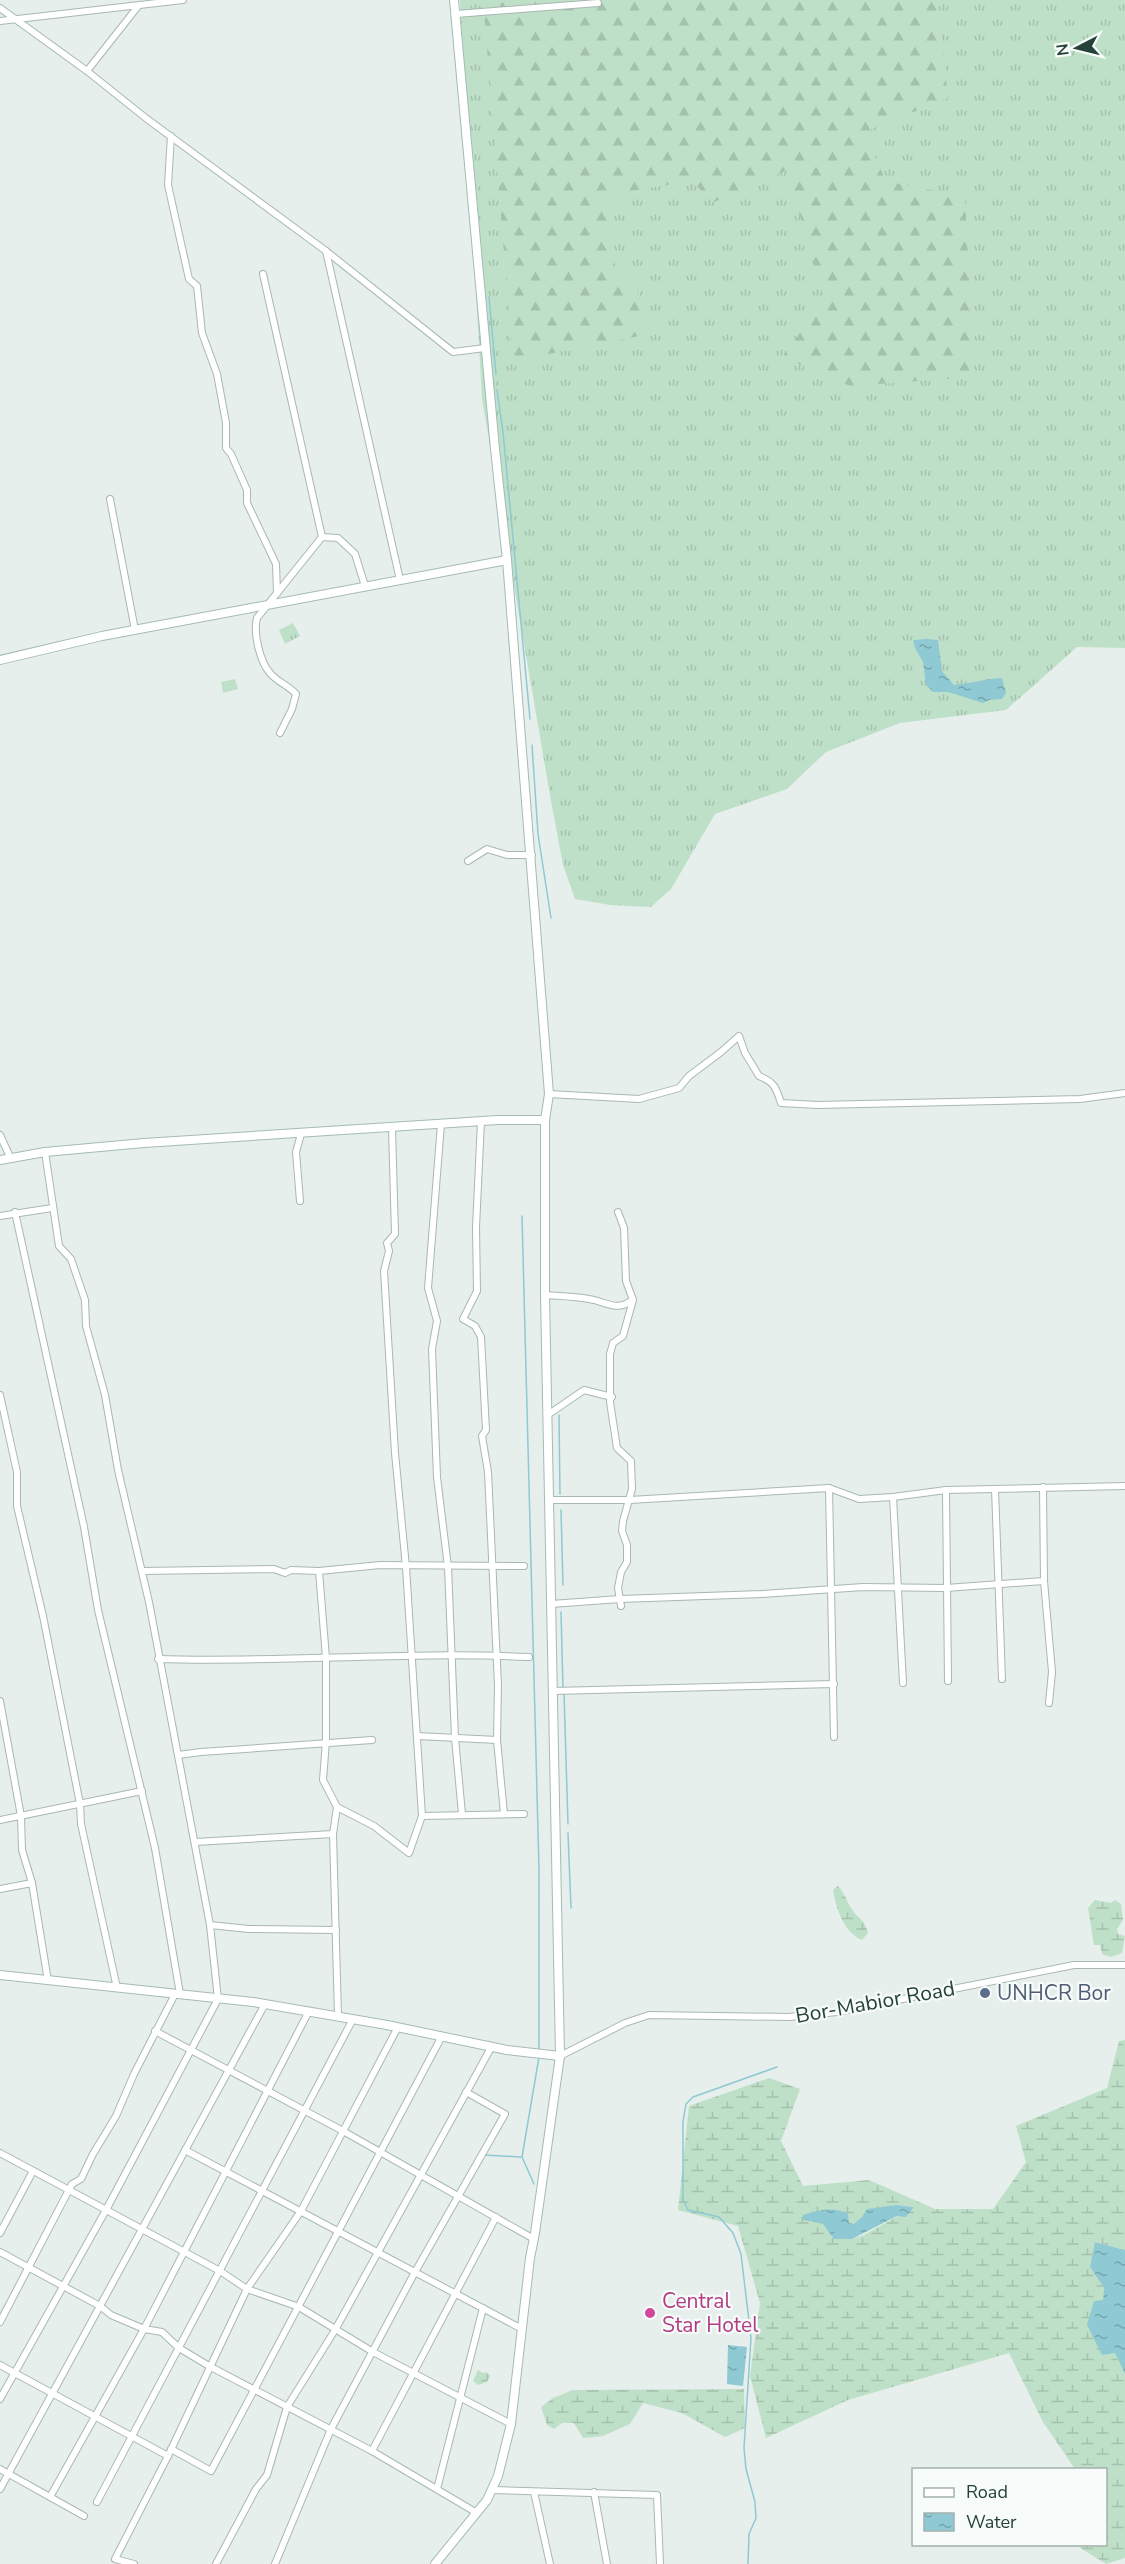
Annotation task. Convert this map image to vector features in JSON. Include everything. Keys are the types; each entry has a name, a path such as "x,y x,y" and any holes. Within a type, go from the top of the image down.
{"street":[{"path":"0,21 183,0"},
{"path":"435,2564 477,2513 492,2490 506,2451 530,2258 560,2056 545,1295 545,1120 549,1094 507,560 485,348 454,0"},
{"path":"456,14 598,3"},
{"path":"87,71 139,5"},
{"path":"0,8 327,251 453,352 485,348"},
{"path":"171,136 168,185 189,279 197,286 202,333 218,374 226,423 226,448 247,490 247,503 276,564 277,593"},
{"path":"327,251 400,580"},
{"path":"263,274 322,537"},
{"path":"110,499 135,630"},
{"path":"280,733 292,709 296,694 269,673 260,651 255,623 267,604 322,537"},
{"path":"322,537 338,538 355,554 365,586"},
{"path":"0,660 135,630 507,560"},
{"path":"468,861 487,849 507,855 532,855"},
{"path":"549,1094 639,1098 679,1088 688,1076 721,1053 739,1036 745,1053 759,1076 767,1078 776,1085 782,1103 818,1105 1080,1099 1125,1093"},
{"path":"0,1160 45,1152 481,1121 545,1120"},
{"path":"481,1121 476,1227 477,1291 463,1319 475,1326 481,1337 486,1430 482,1436 488,1472 498,1685 497,1740 504,1814"},
{"path":"441,1124 428,1288 437,1321 432,1349 436,1455 448,1567 455,1738 462,1814"},
{"path":"319,1571 326,1658 326,1742 323,1780 337,1807 374,1826 409,1853 422,1816 406,1567 394,1453 384,1271 389,1251 387,1243 395,1234 392,1128"},
{"path":"300,1200 296,1152 301,1134"},
{"path":"0,1135 10,1157"},
{"path":"0,2399 106,2210 218,1999 210,1925 142,1571 118,1470 105,1395 86,1326 85,1300 71,1259 59,1246 45,1152"},
{"path":"0,1216 52,1208"},
{"path":"0,2322 72,2184 81,2179 116,2116 155,2031 178,1994 155,1848 98,1610 84,1527 15,1212"},
{"path":"618,1212 624,1228 626,1281 633,1300 623,1336 613,1343 610,1354 612,1422 617,1448 631,1461 633,1473 630,1500 622,1531 627,1545 627,1562 621,1572 618,1588 621,1606"},
{"path":"545,1295 592,1299 606,1306 625,1305 633,1300"},
{"path":"549,1414 584,1390 612,1397"},
{"path":"0,1395 17,1472 17,1506 43,1616 80,1804 81,1824 117,1988"},
{"path":"549,1500 630,1500 830,1488 859,1498 893,1497 946,1490 1125,1486"},
{"path":"1043,1487 1044,1581 1052,1672 1049,1703"},
{"path":"830,1488 834,1737"},
{"path":"995,1489 1002,1679"},
{"path":"946,1490 948,1681"},
{"path":"893,1497 903,1683"},
{"path":"142,1571 274,1569 285,1573 291,1570 319,1571 380,1565 406,1567 524,1566"},
{"path":"551,1604 762,1594 833,1588 897,1586 946,1588 1044,1581"},
{"path":"158,1659 326,1658 412,1654 529,1657"},
{"path":"553,1691 834,1684"},
{"path":"0,1701 21,1816 22,1850 32,1883 48,1981"},
{"path":"417,1736 497,1740"},
{"path":"178,1755 372,1740"},
{"path":"0,1820 142,1791"},
{"path":"337,1807 333,1834 338,2016"},
{"path":"422,1816 524,1814"},
{"path":"195,1842 333,1834"},
{"path":"0,1889 32,1883"},
{"path":"210,1925 249,1929 336,1930"},
{"name":"Bor-Mabior Road","path":"560,2056 625,2023 648,2015 789,2017 837,2012 1074,1965 1125,1965"},
{"path":"0,1976 265,2004 539,2055 560,2056"},
{"path":"0,2489 265,2004"},
{"path":"50,2497 144,2329 309,2011"},
{"path":"97,2502 352,2019"},
{"path":"134,2564 115,2559 168,2456 209,2366 247,2289 301,2211 398,2027"},
{"path":"155,2031 304,2109 534,2239"},
{"path":"171,2449 211,2471 442,2036"},
{"path":"216,2564 256,2490 267,2475 287,2408 335,2330 492,2046"},
{"path":"275,2564 331,2428 415,2272 505,2114 466,2092"},
{"path":"185,2150 522,2329"},
{"path":"0,2153 220,2271 247,2289 299,2307 373,2352 511,2424"},
{"path":"0,2233 33,2171"},
{"path":"372,2451 496,2217"},
{"path":"0,2252 100,2306 111,2315 144,2329 162,2332 179,2348 209,2366 287,2408 331,2428 477,2513"},
{"path":"437,2489 462,2398 483,2308"},
{"path":"0,2365 130,2438 168,2456"},
{"path":"0,2469 84,2516"},
{"path":"492,2490 657,2495 660,2564"},
{"path":"534,2492 550,2564"},
{"path":"594,2492 607,2564"}],"green space":[{"path":"460,0 1125,0 1125,648 1077,647 1006,710 900,723 826,752 787,789 715,814 671,889 651,907 610,905 575,899 563,865 551,801 482,399"},
{"path":"483,0 938,0 948,98 864,132 886,181 965,197 974,377 850,386 783,357 824,299 787,170 714,202 691,181 607,195 615,265 637,287 645,335 513,361"},
{"path":"293,623 300,636 285,644 279,630"},
{"path":"235,679 238,689 223,693 221,682"},
{"path":"838,1886 851,1908 863,1921 868,1933 862,1940 850,1932 842,1919 833,1890"},
{"path":"1095,1900 1111,1903 1115,1900 1121,1904 1123,1920 1117,1929 1118,1934 1125,1936 1122,1953 1111,1957 1102,1954 1100,1945 1094,1945 1088,1908"},
{"path":"1125,2040 1125,2250 1096,2242 1090,2267 1104,2288 1103,2300 1115,2353 1125,2374 1125,2558 1106,2564 1078,2546 1107,2546 1107,2468 1074,2468 1043,2422 1009,2353 848,2400 766,2438 750,2376 760,2303 738,2226 678,2210 689,2106 769,2078 800,2089 781,2141 803,2186 869,2180 935,2209 993,2209 1026,2162 1016,2126 1107,2088 1119,2041","holes":["896,2205 914,2207 864,2235 852,2239 834,2239 823,2224 855,2224 862,2217"]},
{"path":"478,2370 483,2373 487,2372 490,2376 487,2382 478,2385 473,2381"},
{"path":"744,2389 745,2428 725,2437 682,2413 643,2403 630,2424 603,2436 583,2438 574,2423 562,2423 554,2429 547,2425 541,2407 553,2398 573,2390"}],"water":[{"path":"913,640 938,640 942,671 954,685 1002,678 1006,693 1002,699 983,703 948,692 933,692 926,685 923,662"},
{"path":"896,2205 914,2207 906,2217 897,2216 852,2239 834,2239 823,2224 802,2219 803,2215 832,2209 848,2214 849,2223 854,2224 867,2209"},
{"path":"1095,2242 1125,2250 1125,2374 1115,2353 1102,2355 1087,2325 1094,2301 1103,2300 1104,2288 1090,2267"},
{"path":"728,2345 747,2347 743,2386 727,2384"}],"waterway":[{"path":"489,297 496,374"},
{"path":"497,390 530,719"},
{"path":"532,745 538,834 551,918"},
{"path":"522,1216 539,1870 539,2049"},
{"path":"559,1415 560,1494"},
{"path":"561,1510 563,1585"},
{"path":"561,1612 563,1688"},
{"path":"564,1693 568,1824"},
{"path":"568,1833 571,1908"},
{"path":"534,2184 522,2157 539,2057"},
{"path":"748,2564 749,2534 756,2518 744,2448 751,2338 741,2254 733,2233 719,2217 688,2210 683,2200 683,2122 686,2104 693,2097 777,2067"},
{"path":"484,2155 521,2157"}],"place":[{"name":"UNHCR Bor","path":"985,1993"},
{"name":"Central Star Hotel","path":"650,2313"}]}
